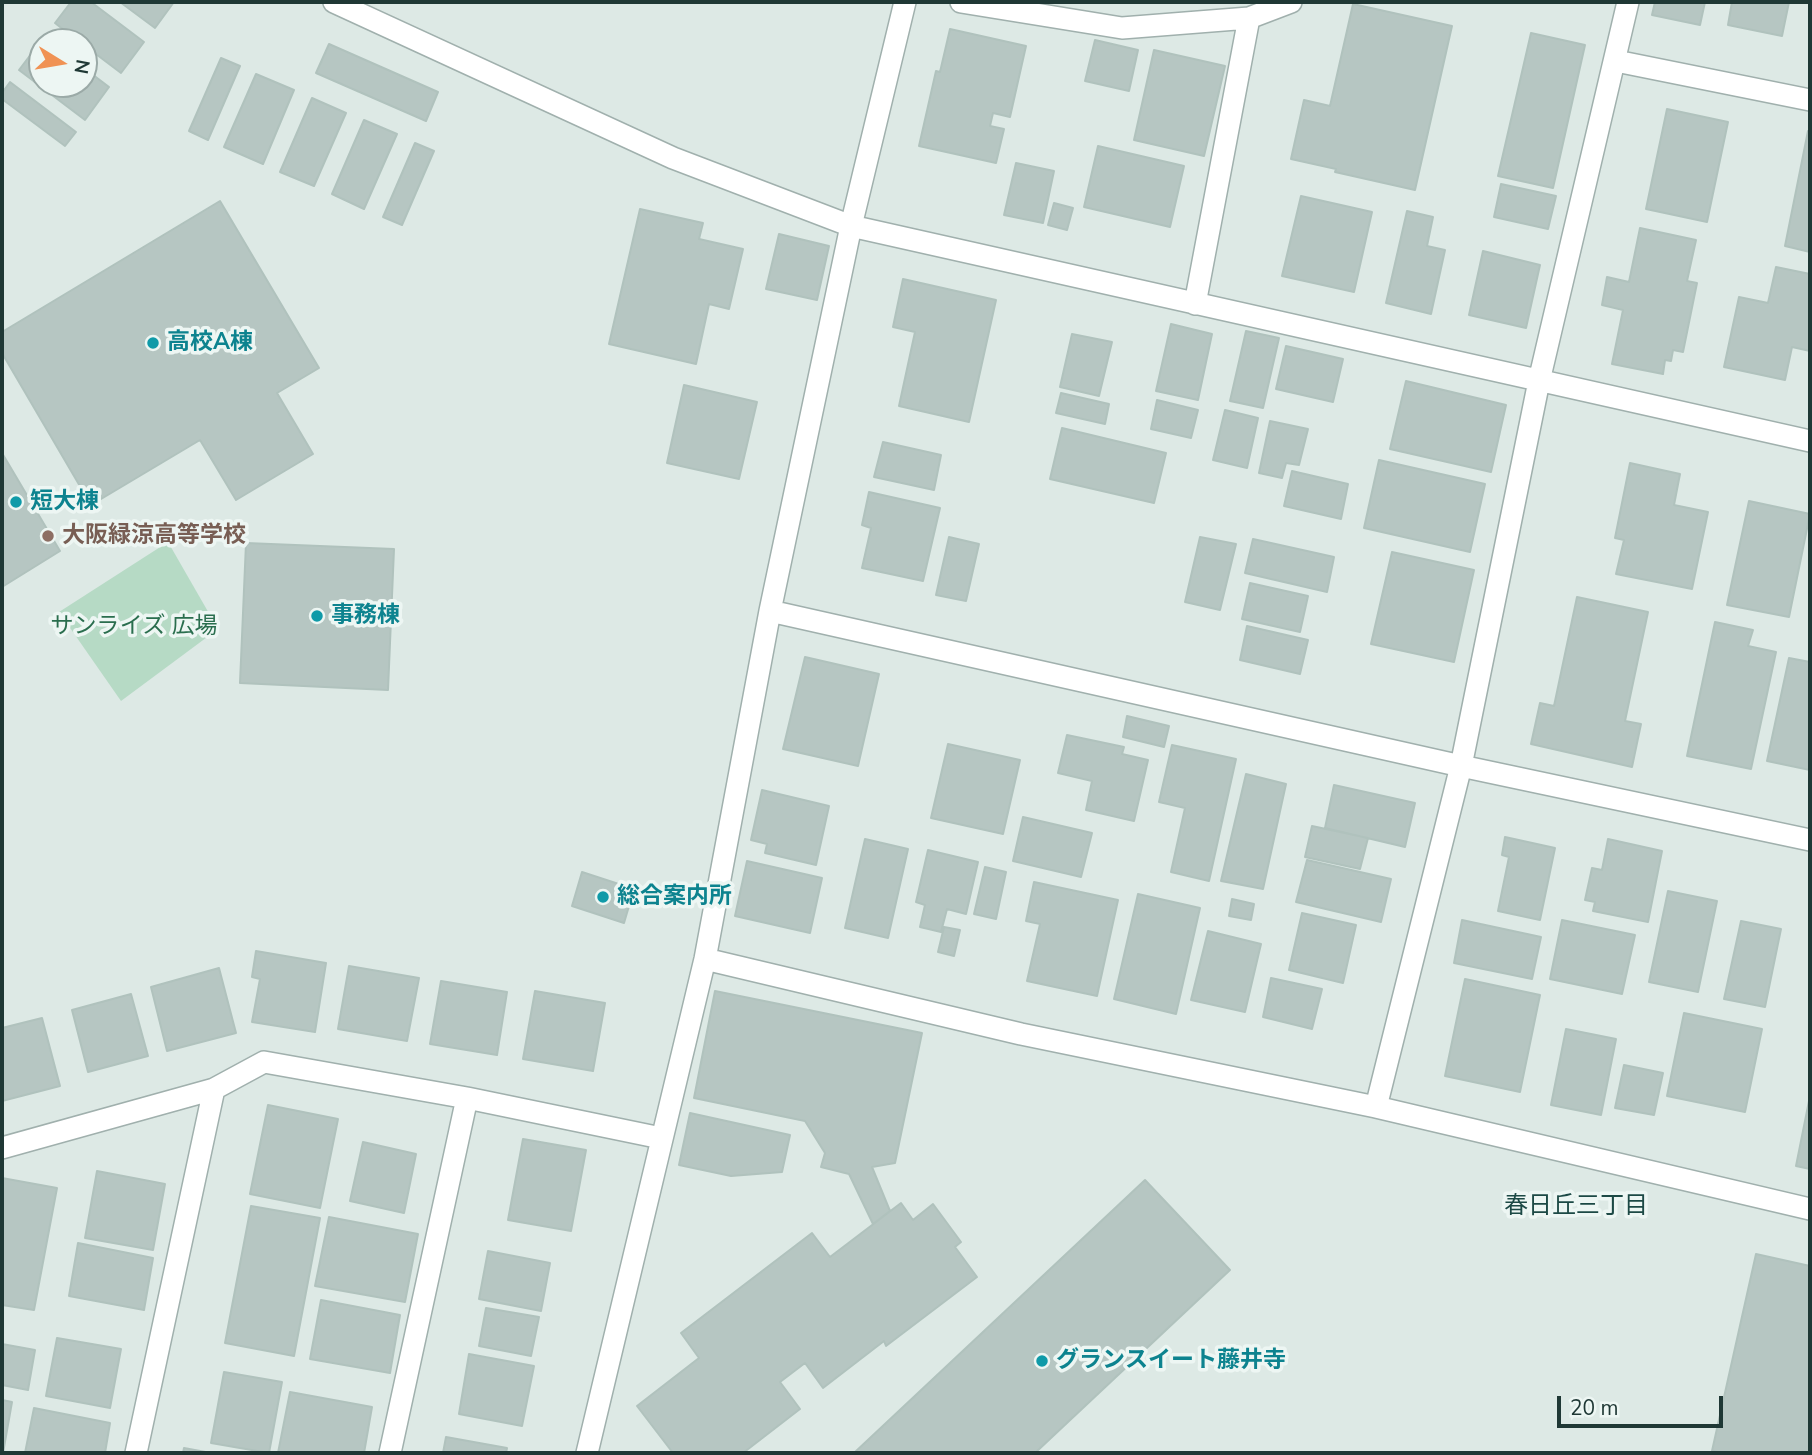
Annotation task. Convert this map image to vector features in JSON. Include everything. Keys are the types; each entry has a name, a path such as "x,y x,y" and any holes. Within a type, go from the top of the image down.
{"street":[{"path":"587,1453 705,959 770,611 851,226 905,2"},
{"path":"961,2 1122,28 1249,18 1291,2"},
{"path":"1377,1108 1461,766 1539,382 1628,2"},
{"path":"347,5 674,158 851,226 1810,441"},
{"path":"1195,304 1249,18"},
{"path":"1616,61 1810,100"},
{"path":"770,611 1461,766 1810,840"},
{"path":"705,959 1021,1034 1377,1108 1810,1209"},
{"path":"2,1148 214,1088 264,1062 467,1098 662,1138"},
{"path":"136,1453 214,1088"},
{"path":"390,1453 467,1098"}],"green space":[{"name":"サンライズ 広場","path":"168,542 218,629 121,701 59,612"}],"building":[{"path":"71,2 91,2 144,42 121,73 98,56 98,28 61,28 55,23"},
{"path":"120,2 174,2 155,28"},
{"path":"1655,2 1705,2 1700,25 1652,15"},
{"path":"1732,2 1789,2 1782,36 1728,25"},
{"path":"1353,4 1452,26 1415,190 1291,159 1304,100 1330,106"},
{"path":"950,29 1026,46 1010,117 993,113 990,126 1004,129 996,163 919,146 936,71 940,72"},
{"path":"1531,33 1585,45 1553,188 1498,176"},
{"path":"1095,40 1138,50 1129,91 1085,81"},
{"path":"329,44 438,92 426,121 316,73"},
{"path":"1154,50 1225,66 1204,156 1134,140"},
{"path":"28,58 28,77 19,70"},
{"path":"221,58 240,66 208,140 189,131"},
{"path":"256,74 294,90 263,164 224,147"},
{"path":"98,79 109,87 85,120 56,98 98,98"},
{"path":"10,82 76,132 65,146 2,99 2,93"},
{"path":"312,98 346,113 314,186 280,172"},
{"path":"1667,109 1728,122 1707,222 1646,209"},
{"path":"364,120 397,134 364,209 332,194"},
{"path":"1808,131 1810,132 1810,252 1785,246"},
{"path":"415,143 434,151 402,225 383,217"},
{"path":"1098,146 1184,166 1170,227 1084,207"},
{"path":"1016,163 1054,171 1043,223 1004,215"},
{"path":"1501,184 1556,196 1548,229 1494,217"},
{"path":"1301,196 1372,212 1354,292 1282,276"},
{"name":"高校A棟","path":"220,201 319,368 277,393 313,454 236,500 200,440 91,505 2,353 2,332"},
{"path":"1054,203 1073,208 1067,230 1048,225"},
{"path":"640,209 703,223 699,239 743,249 729,309 709,304 696,364 609,344"},
{"path":"1407,211 1433,217 1427,246 1445,250 1431,314 1386,303"},
{"path":"1640,228 1696,240 1687,281 1697,283 1683,352 1673,350 1671,361 1665,360 1663,374 1612,364 1623,310 1602,305 1607,277 1629,282"},
{"path":"779,234 829,246 817,300 766,289"},
{"path":"1483,251 1540,265 1526,328 1469,315"},
{"path":"1776,267 1810,274 1810,351 1792,347 1785,380 1724,367 1739,297 1768,303"},
{"path":"903,279 996,300 969,422 899,406 915,332 893,327"},
{"path":"1171,324 1212,334 1198,400 1156,391"},
{"path":"1246,331 1279,338 1263,408 1230,401"},
{"path":"1072,334 1112,342 1099,396 1060,387"},
{"path":"1286,346 1343,359 1333,402 1276,389"},
{"path":"1406,381 1506,405 1491,472 1390,449"},
{"path":"684,385 757,402 739,479 667,463"},
{"path":"1061,393 1109,404 1105,424 1056,413"},
{"path":"1157,400 1198,410 1191,438 1151,429"},
{"path":"1225,410 1258,418 1247,468 1213,460"},
{"path":"1270,421 1308,429 1299,465 1286,463 1282,478 1259,473"},
{"path":"1062,428 1166,453 1154,503 1050,479"},
{"path":"883,442 941,455 934,490 874,477"},
{"name":"短大棟","path":"2,453 60,551 2,587"},
{"path":"1379,460 1485,484 1470,552 1364,528"},
{"path":"1630,463 1680,474 1674,505 1708,512 1692,589 1616,574 1624,540 1615,538"},
{"path":"1292,471 1348,484 1341,519 1284,506"},
{"path":"869,492 940,508 923,581 862,568 871,528 862,525"},
{"path":"1749,501 1810,514 1789,617 1727,605"},
{"path":"949,537 979,544 966,601 936,595"},
{"path":"1200,537 1236,544 1220,610 1185,602"},
{"path":"1253,539 1334,557 1327,592 1245,573"},
{"name":"事務棟","path":"246,543 394,549 388,690 240,683"},
{"path":"1392,552 1474,570 1454,662 1371,644"},
{"path":"1250,583 1308,596 1300,632 1242,619"},
{"path":"1577,597 1648,612 1625,721 1641,724 1632,767 1531,744 1540,703 1554,706"},
{"path":"1715,622 1753,630 1748,646 1776,652 1751,769 1687,756"},
{"path":"1247,626 1308,640 1300,674 1240,660"},
{"path":"805,657 879,674 858,766 783,749"},
{"path":"1789,658 1810,662 1810,770 1767,761"},
{"path":"1127,716 1169,726 1164,747 1123,737"},
{"path":"1067,735 1124,747 1122,754 1148,760 1134,821 1086,810 1092,781 1058,773"},
{"path":"948,744 1020,760 1003,834 931,818"},
{"path":"1172,745 1236,759 1209,881 1171,872 1185,808 1159,802"},
{"path":"1246,774 1286,784 1263,889 1221,881"},
{"path":"1334,785 1415,803 1405,847 1325,828"},
{"path":"762,790 829,806 816,865 765,853 767,844 751,840"},
{"path":"1023,817 1092,833 1081,877 1013,861"},
{"path":"1312,826 1368,838 1360,869 1305,857"},
{"path":"1505,837 1555,848 1540,920 1498,911 1509,857 1502,855"},
{"path":"865,839 908,849 888,938 845,928"},
{"path":"1608,839 1662,851 1648,922 1593,911 1595,902 1585,900 1592,868 1602,870"},
{"path":"928,850 978,862 966,914 947,909 941,932 920,927 925,905 916,902"},
{"path":"1307,860 1391,879 1381,922 1296,902"},
{"path":"747,861 822,878 810,933 735,916"},
{"path":"985,867 1006,872 996,919 974,914"},
{"name":"総合案内所","path":"582,872 634,889 624,923 572,906"},
{"path":"1034,882 1118,900 1097,996 1027,981 1040,924 1026,921"},
{"path":"1668,891 1717,901 1698,992 1649,982"},
{"path":"1138,894 1200,908 1176,1014 1114,999"},
{"path":"1232,899 1254,904 1251,920 1229,916"},
{"path":"1302,913 1356,925 1343,983 1289,970"},
{"path":"1462,920 1541,937 1532,979 1454,963"},
{"path":"1562,920 1635,935 1622,994 1550,979"},
{"path":"1741,921 1781,929 1765,1007 1724,999"},
{"path":"944,927 960,930 954,956 938,952"},
{"path":"1208,931 1261,944 1245,1012 1191,1000"},
{"path":"256,951 326,963 315,1032 252,1022 260,979 252,977"},
{"path":"349,966 419,978 407,1041 338,1029"},
{"path":"219,968 236,1033 167,1051 151,987"},
{"path":"1271,978 1322,989 1312,1029 1263,1017"},
{"path":"1465,979 1540,995 1520,1092 1445,1076"},
{"path":"441,981 507,992 497,1055 430,1044"},
{"path":"535,991 605,1003 593,1071 523,1059"},
{"path":"715,991 922,1033 895,1163 872,1167 890,1211 873,1224 849,1174 821,1167 825,1153 805,1121 694,1098"},
{"path":"131,994 148,1056 88,1072 72,1010"},
{"path":"1684,1013 1762,1029 1745,1112 1667,1096"},
{"path":"42,1018 60,1086 2,1101 2,1028"},
{"path":"1566,1029 1616,1039 1601,1115 1551,1105"},
{"path":"1624,1065 1663,1073 1654,1115 1615,1108"},
{"path":"1810,1096 1810,1169 1796,1166"},
{"path":"268,1105 338,1119 320,1208 250,1194"},
{"path":"690,1113 790,1135 782,1172 731,1176 679,1165"},
{"path":"523,1139 586,1150 571,1231 508,1220"},
{"path":"363,1142 416,1154 404,1213 350,1201"},
{"path":"97,1171 165,1184 153,1250 85,1238"},
{"path":"2,1178 57,1188 34,1310 2,1305"},
{"name":"グランスイート藤井寺","path":"1145,1180 1230,1270 1035,1453 854,1453"},
{"path":"901,1203 913,1220 933,1204 961,1242 955,1247 977,1277 886,1346 884,1341 823,1388 805,1363 780,1382 800,1409 743,1453 673,1453 637,1406 699,1358 681,1333 812,1233 830,1257"},
{"path":"251,1206 320,1218 294,1356 225,1343"},
{"path":"329,1217 418,1234 405,1302 315,1286"},
{"path":"78,1243 153,1258 144,1310 69,1296"},
{"path":"488,1251 550,1263 541,1311 479,1299"},
{"path":"1756,1254 1810,1266 1810,1453 1712,1451"},
{"path":"321,1300 400,1315 390,1373 310,1359"},
{"path":"486,1308 539,1317 531,1356 479,1346"},
{"path":"57,1338 121,1349 110,1408 46,1396"},
{"path":"2,1344 35,1350 28,1390 2,1385"},
{"path":"469,1354 534,1366 522,1426 459,1414"},
{"path":"224,1372 282,1382 269,1453 211,1443"},
{"path":"290,1392 372,1407 364,1453 278,1453"},
{"path":"2,1400 12,1402 3,1453 2,1453"},
{"path":"34,1408 110,1423 105,1453 25,1453"},
{"path":"446,1437 507,1448 506,1453 443,1453"},
{"path":"184,1448 211,1453 183,1453"}],"place":[{"name":"高校A棟","path":"153,343"},
{"name":"短大棟","path":"16,502"},
{"name":"大阪緑涼高等学校","path":"48,536"},
{"name":"事務棟","path":"317,616"},
{"name":"総合案内所","path":"603,897"},
{"name":"グランスイート藤井寺","path":"1042,1361"}],"district":[{"name":"春日丘三丁目","path":"1576,1207"}]}
